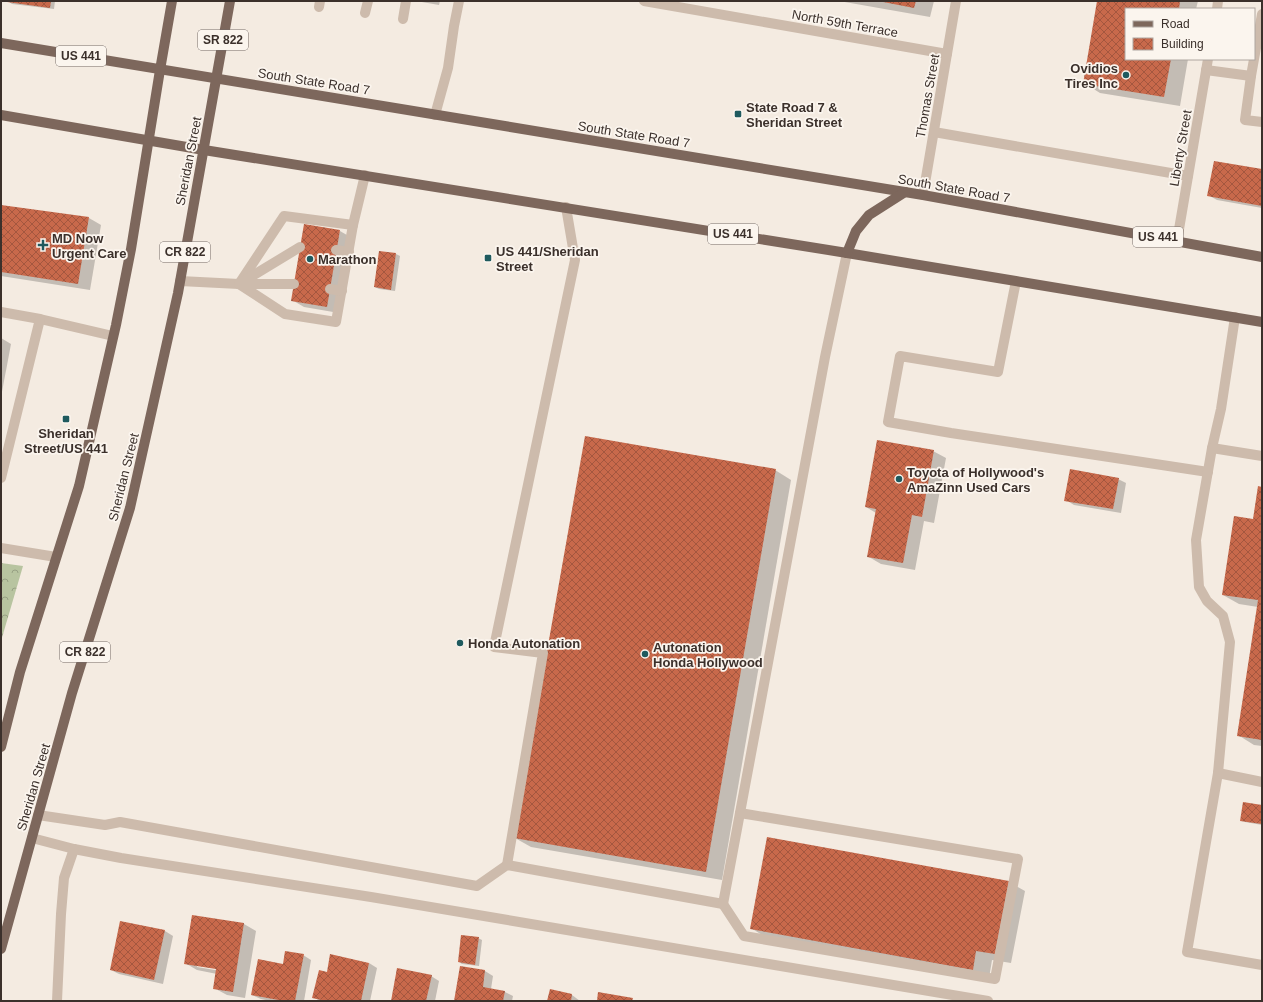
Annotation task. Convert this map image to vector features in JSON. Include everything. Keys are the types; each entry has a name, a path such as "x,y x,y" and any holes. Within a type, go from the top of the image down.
{"main road":[{"path":"1,747 20,672 79,486 131,249 172,1"},
{"name":"Sheridan Street","path":"1,949 72,693 130,508 180,281 230,1"},
{"name":"South State Road 7","path":"1,43 923,195 1262,257"},
{"name":"US 441","path":"1,115 204,150 566,207 1262,322"},
{"path":"847,253 856,231 869,215 905,192"}],"street":[{"path":"365,14 368,1"},
{"path":"403,19 406,1"},
{"path":"435,115 448,68 453,33 460,1"},
{"name":"North 59th Terrace","path":"644,1 947,54"},
{"name":"Thomas Street","path":"923,195 956,1"},
{"path":"1255,53 1262,14"},
{"name":"Liberty Street","path":"1177,241 1208,60"},
{"path":"1254,60 1245,120 1262,122"},
{"path":"1206,70 1251,76"},
{"path":"934,132 1188,176"},
{"path":"239,284 286,314 336,322 354,225 365,176"},
{"path":"38,815 105,825 120,822 477,886 506,865 543,653 494,646 575,260 566,207"},
{"path":"239,284 284,216 354,225"},
{"path":"239,284 300,247"},
{"path":"336,250 349,252"},
{"path":"740,813 1018,859 995,979 744,936 723,904 825,357 847,253"},
{"path":"180,281 239,284 294,284"},
{"path":"1016,281 998,372 900,356 888,422 1208,472"},
{"path":"330,289 342,291"},
{"path":"1,312 40,319 113,336"},
{"path":"1235,317 1221,409 1212,448 1196,540 1199,587 1207,600 1223,616 1230,642 1218,773 1187,952 1262,964"},
{"path":"1,478 40,319"},
{"path":"1212,448 1262,456"},
{"path":"1,548 56,557"},
{"path":"1218,773 1262,782"},
{"path":"32,838 74,849 213,873 371,897 988,1001"},
{"path":"58,1001 61,914 64,878 74,849"},
{"path":"506,865 723,904"}],"green space":[{"path":"1,563 23,566 1,641"}],"building":[{"path":"7,1 51,1 50,8"},
{"path":"878,1 916,1 914,8"},
{"path":"1097,1 1180,1 1179,8 1125,8 1125,60 1171,60 1164,97 1083,84"},
{"path":"1214,161 1262,169 1262,206 1207,196"},
{"name":"MD Now Urgent Care","path":"1,205 89,217 78,284 1,272"},
{"path":"304,224 340,230 327,307 291,301"},
{"path":"379,251 396,253 391,290 374,287"},
{"name":"Autonation Honda Hollywood","path":"585,436 776,469 706,872 514,838"},
{"name":"Toyota of Hollywood's AmaZinn Used Cars","path":"877,440 934,450 922,517 912,515 903,563 867,557 876,509 865,507"},
{"path":"1070,469 1119,478 1113,509 1064,501"},
{"path":"1258,486 1262,487 1262,740 1237,736 1258,600 1222,595 1234,516 1253,519"},
{"path":"1243,802 1262,805 1262,824 1240,821"},
{"path":"767,837 1009,881 995,954 976,951 973,970 750,929"},
{"path":"192,915 244,923 233,992 213,989 216,969 184,964"},
{"path":"120,921 165,930 154,980 110,970"},
{"path":"461,935 479,937 475,965 458,962"},
{"path":"285,951 304,954 295,1001 284,1001 251,995 258,959 283,964"},
{"path":"330,954 369,963 361,1001 326,1001 312,998 319,970 327,972"},
{"path":"460,966 485,970 483,987 505,991 503,1001 454,1001"},
{"path":"397,968 432,975 426,1001 391,1001"},
{"path":"550,989 572,994 571,1001 547,1001"},
{"path":"598,992 633,998 632,1001 597,1001"}],"place":[{"name":"Ovidios Tires Inc","path":"1126,75"},
{"name":"State Road 7 & Sheridan Street","path":"738,114"},
{"name":"MD Now Urgent Care","path":"43,245"},
{"name":"US 441/Sheridan Street","path":"488,258"},
{"name":"Marathon","path":"310,259"},
{"name":"Sheridan Street/US 441","path":"66,419"},
{"name":"Toyota of Hollywood's AmaZinn Used Cars","path":"899,479"},
{"name":"Honda Autonation","path":"460,643"},
{"name":"Autonation Honda Hollywood","path":"645,654"}]}
